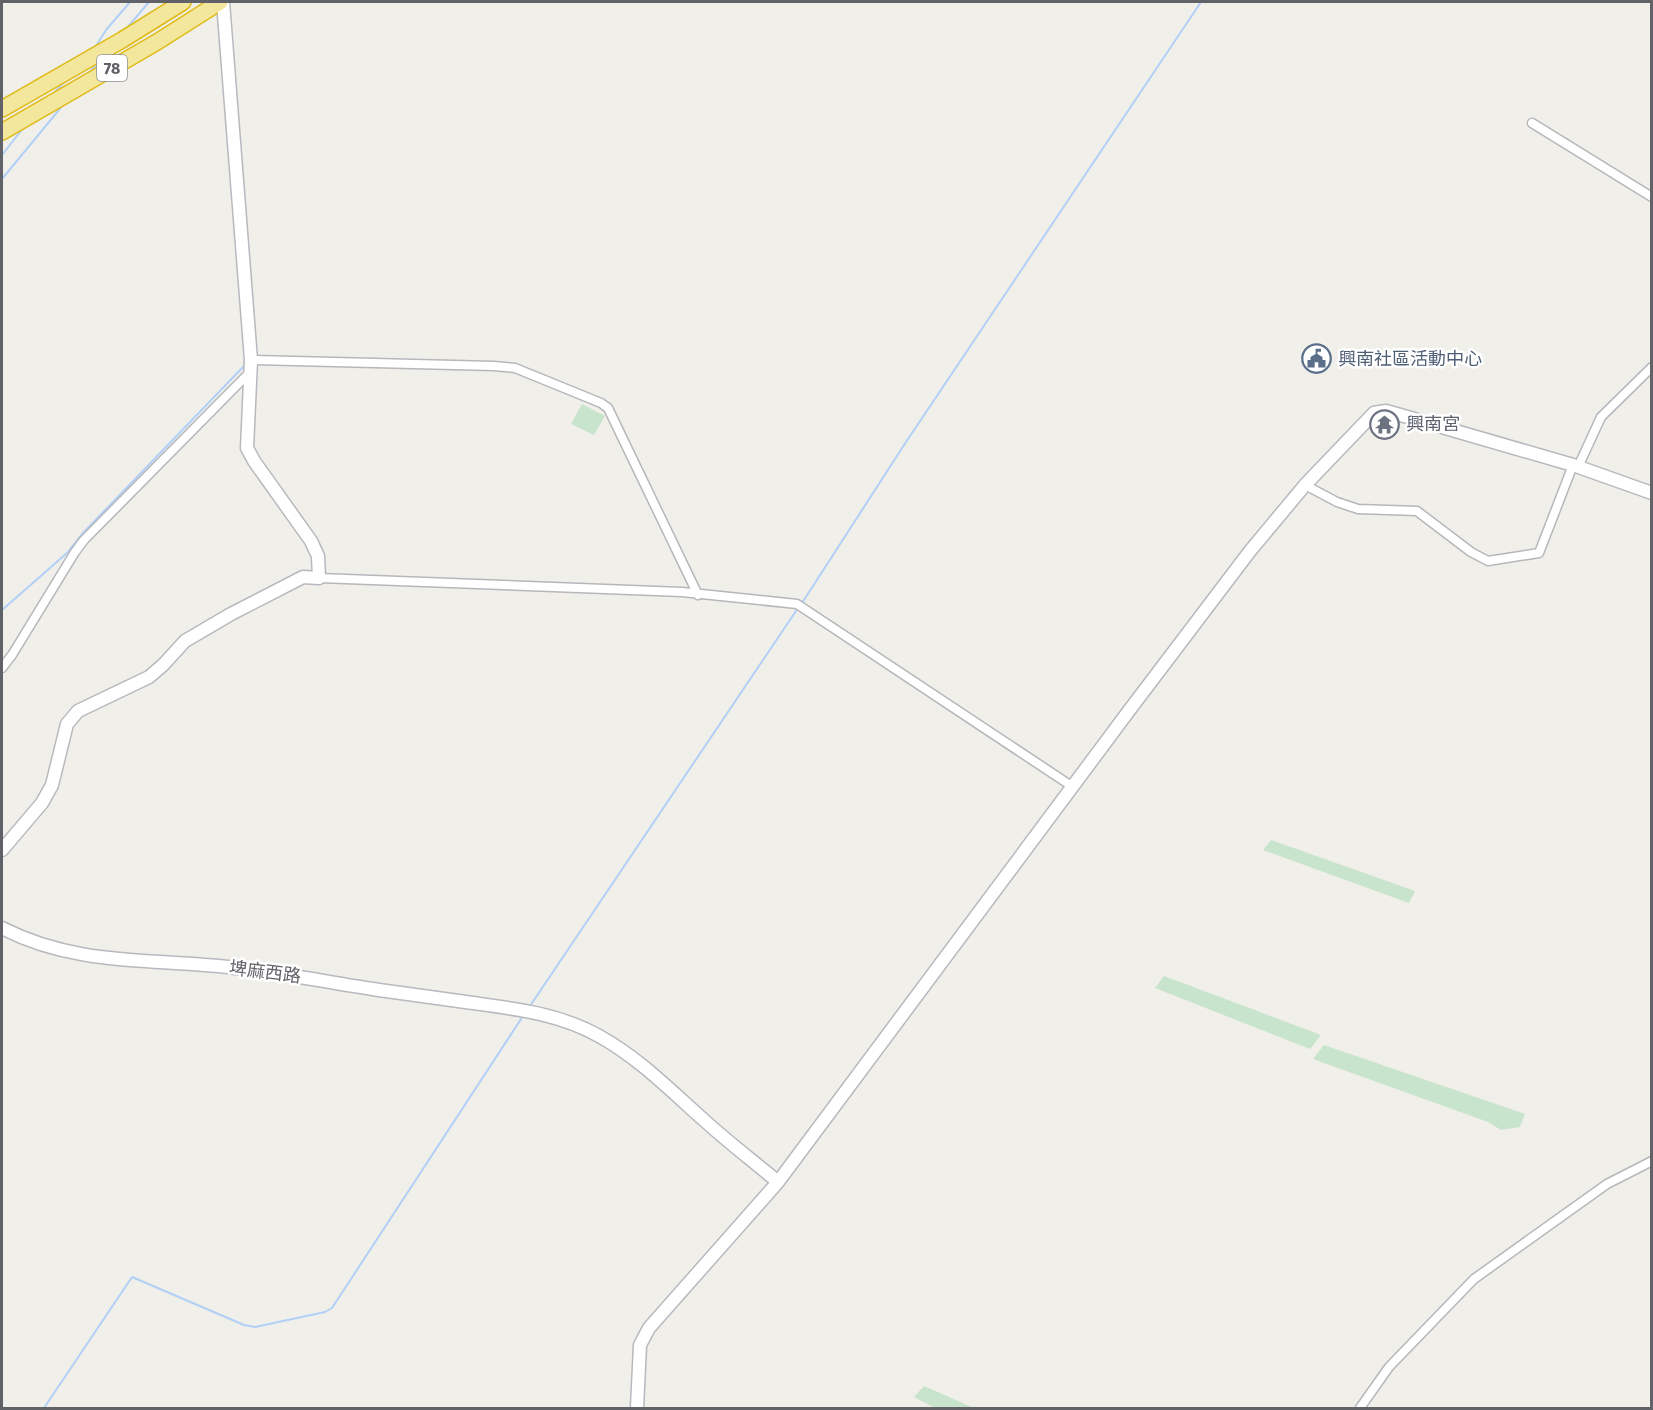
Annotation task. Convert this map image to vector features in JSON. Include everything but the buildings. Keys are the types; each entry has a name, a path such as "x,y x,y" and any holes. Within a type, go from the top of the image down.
{"highway":[{"name":"78","path":"2,109 183,2"},
{"name":"78","path":"2,132 222,2"}],"street":[{"path":"222,2 251,365 247,448 311,541 318,556 319,578"},
{"path":"1532,123 1652,196"},
{"path":"2,668 84,540 251,365 515,368 601,403 608,408 698,595"},
{"path":"1305,485 1337,502 1358,508 1417,511 1471,552 1488,561 1539,553 1575,466 1601,417 1652,367"},
{"path":"637,1408 640,1345 650,1328 778,1182 1250,551 1305,485 1374,413 1379,411 1397,414 1575,466 1652,492"},
{"path":"2,850 42,803 52,785 67,724 78,711 149,677 185,641 231,614 303,577 682,592 800,606 1073,787"},
{"name":"埤麻西路","path":"2,928 26,940 86,956 142,962 235,967 531,1011 561,1019 589,1031 621,1050 778,1182"},
{"path":"1360,1408 1389,1367 1474,1279 1606,1184 1652,1161"}],"green space":[{"path":"582,404 605,416 594,435 571,424"},
{"path":"1271,840 1415,891 1409,903 1263,850"},
{"path":"1164,976 1321,1035 1310,1049 1155,988"},
{"path":"1324,1045 1525,1114 1520,1127 1501,1130 1488,1122 1313,1059"},
{"path":"924,1386 974,1408 935,1408 914,1397"}],"waterway":[{"path":"96,46 106,30 130,2"},
{"path":"126,29 149,2"},
{"path":"802,603 906,442 1201,2"},
{"path":"89,73 99,61"},
{"path":"54,93 66,80"},
{"path":"2,179 63,105"},
{"path":"2,155 24,127"},
{"path":"2,610 67,553 82,534 245,365"},
{"path":"530,1006 798,608"},
{"path":"44,1408 132,1277 244,1325 255,1327 325,1312 332,1308 523,1016"}],"place":[{"name":"興南社區活動中心","path":"1317,359"},
{"name":"興南宮","path":"1385,424"}]}
